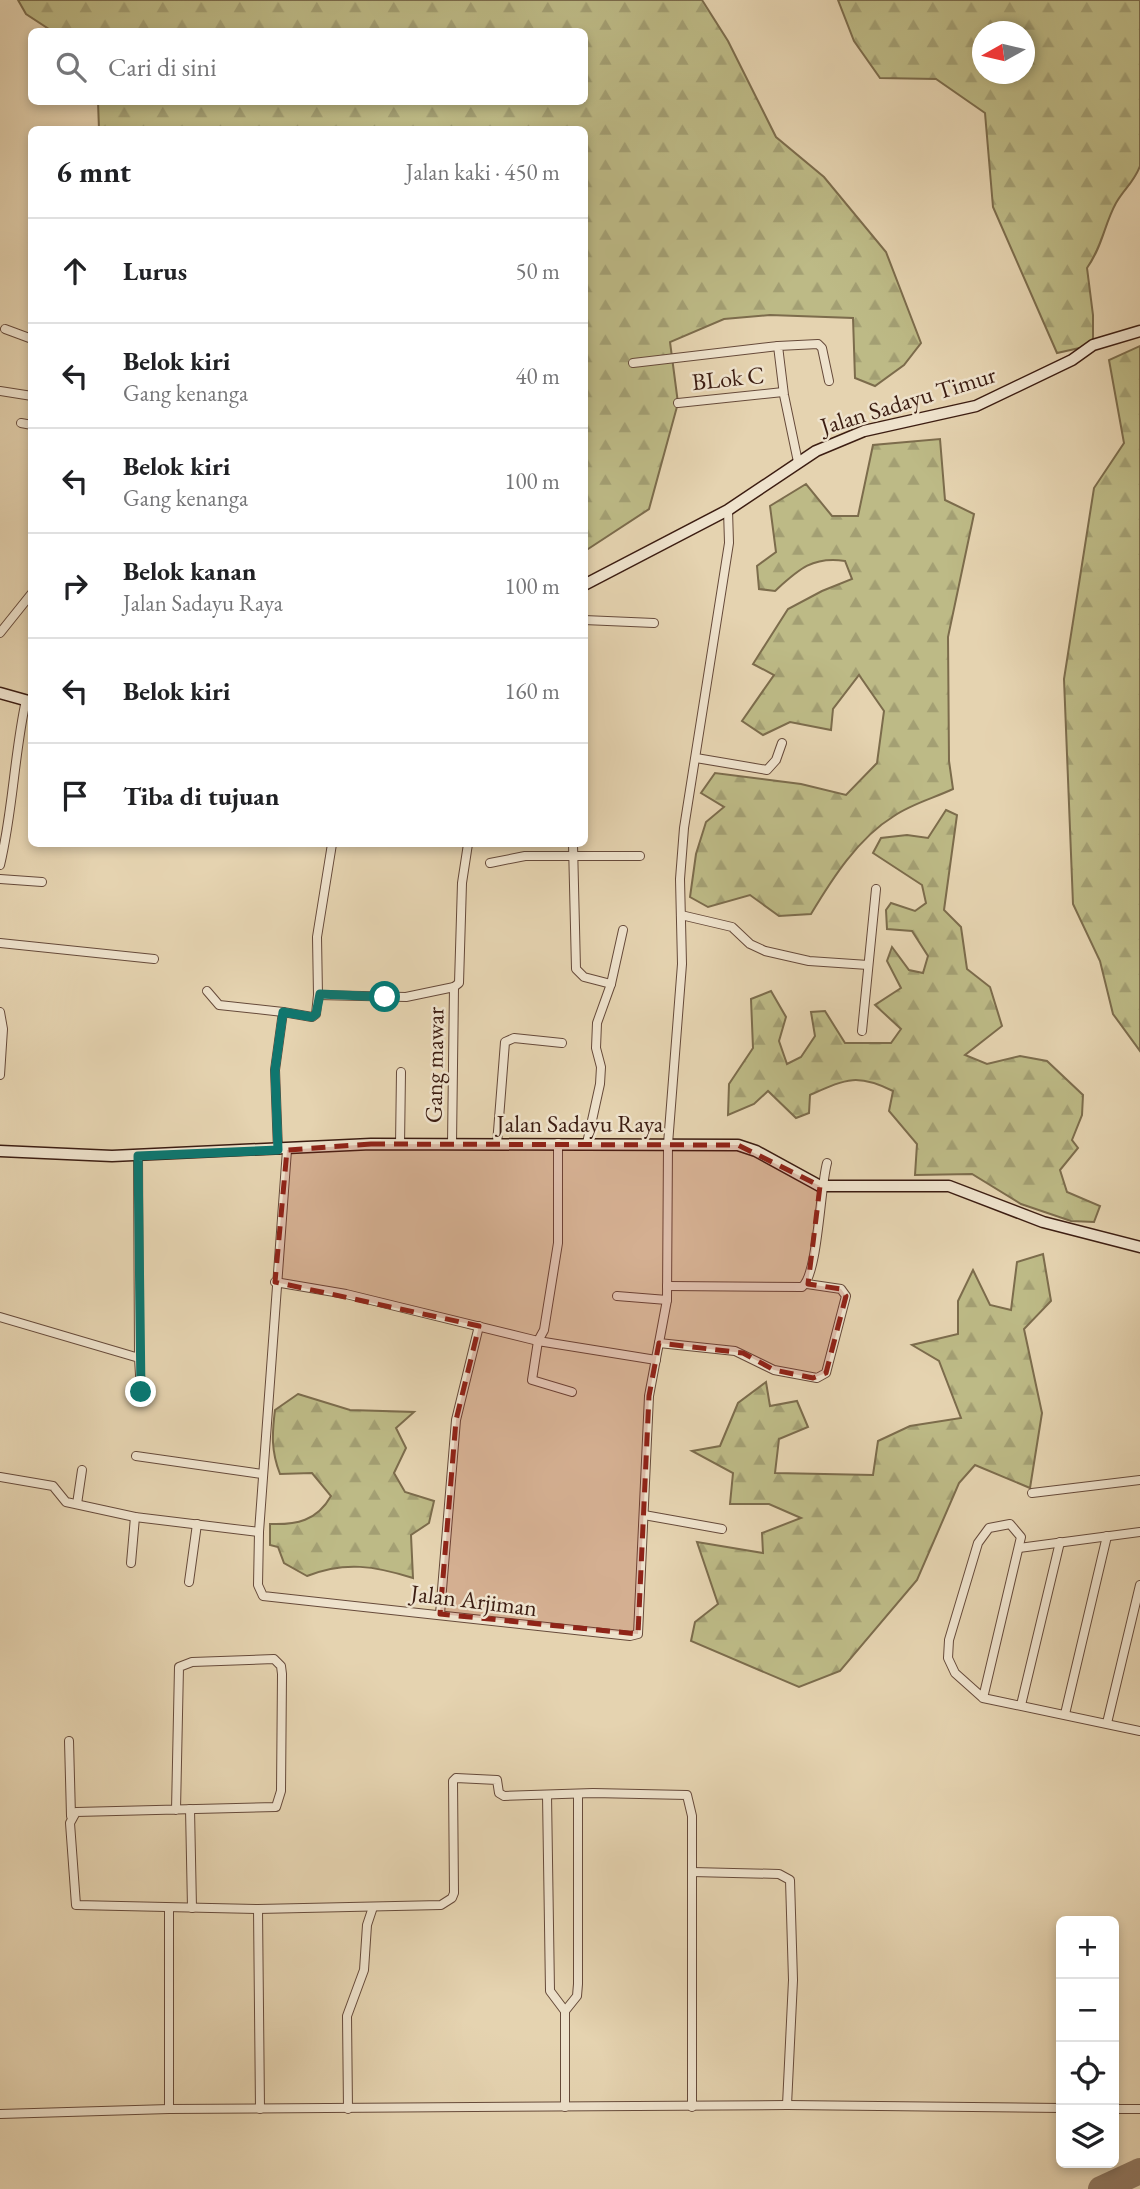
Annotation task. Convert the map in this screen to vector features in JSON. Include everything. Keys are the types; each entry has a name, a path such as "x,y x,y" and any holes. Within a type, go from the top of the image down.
{"street":[{"path":"5,329 28,338"},
{"name":"Jalan Sadayu Timur","path":"588,583 728,510 799,462 864,431 976,406 1072,360 1093,345 1140,331"},
{"path":"633,363 816,343 822,348 829,381"},
{"path":"778,346 783,392 799,462"},
{"path":"0,391 28,393"},
{"name":"BLok C","path":"678,403 783,392"},
{"path":"21,423 28,424"},
{"name":"Jalan Arjiman","path":"283,1012 275,1070 282,1150 259,1532 258,1586 263,1596 635,1636 640,1629 649,1396 667,1300 668,1144 682,964 684,828 729,543 728,510"},
{"path":"0,633 28,598"},
{"path":"588,620 654,623"},
{"path":"0,693 28,701"},
{"path":"0,865 7,841 14,764 28,705"},
{"path":"696,758 767,770 776,760 782,743"},
{"path":"207,991 219,1005 312,1017 316,1014 317,937 332,847"},
{"name":"Gang mawar","path":"452,1144 454,987 459,980 462,883 468,847"},
{"path":"573,847 576,969 584,977 611,984"},
{"path":"490,863 525,856 640,856"},
{"path":"0,878 42,882"},
{"path":"862,1031 876,889"},
{"path":"681,915 732,928 750,944 765,951 809,961 868,965"},
{"path":"587,1143 600,1084 601,1067 596,1048 597,1023 611,984 623,930"},
{"path":"0,943 154,959"},
{"path":"318,995 406,997 454,987"},
{"path":"0,1012 3,1030 0,1075"},
{"path":"497,1144 505,1042 514,1038 562,1043"},
{"path":"400,1145 401,1072"},
{"path":"558,1143 558,1243 544,1330 538,1341 531,1380 572,1392"},
{"name":"Jalan Sadayu Raya","path":"0,1151 138,1156 452,1144 587,1143 746,1147 820,1186 949,1186 1074,1233 1140,1247"},
{"path":"138,1156 141,1392"},
{"path":"807,1284 814,1253 820,1186 827,1163"},
{"path":"275,1282 346,1294 538,1341 656,1360"},
{"path":"659,1343 743,1353 774,1370 817,1378 825,1373 846,1296 841,1289 807,1284 797,1288 667,1286"},
{"path":"617,1296 667,1300"},
{"path":"0,1317 139,1358"},
{"path":"440,1614 456,1420 479,1326"},
{"path":"136,1455 262,1474"},
{"path":"77,1504 82,1470"},
{"path":"0,1477 53,1486 62,1500 135,1517 259,1532"},
{"path":"1032,1493 1140,1480"},
{"path":"644,1515 722,1529"},
{"path":"131,1563 135,1517"},
{"path":"983,1698 1021,1536 1015,1526 1000,1523 989,1528 978,1543 949,1640 948,1658 955,1673 983,1698 1140,1731"},
{"path":"189,1582 197,1524"},
{"path":"1019,1548 1140,1532"},
{"path":"1065,1714 1107,1536"},
{"path":"1021,1705 1060,1542"},
{"path":"1107,1723 1140,1585"},
{"path":"1130,1627 1140,1629"},
{"path":"71,1816 76,1812 176,1810 190,1809 269,1808 276,1807 281,1801 282,1674 281,1666 274,1659 192,1661 179,1667 176,1810"},
{"path":"69,1741 72,1886 76,1905 258,1909 441,1905 452,1898 454,1779 497,1780 499,1793 504,1796 687,1795 692,1816 692,2107"},
{"path":"565,2011 577,1996 578,1983 578,1794"},
{"path":"547,1795 550,1991 565,2011 565,2107"},
{"path":"190,1809 192,1908"},
{"path":"692,1872 779,1874 790,1880 793,1980 787,2105"},
{"path":"348,2109 347,2016 363,1970 367,1925 373,1906"},
{"path":"169,1908 169,2109"},
{"path":"258,1909 260,2109"},
{"path":"0,2114 169,2109 787,2105 1056,2108"},
{"path":"1119,2109 1140,2109"}],"highlighted area":[{"path":"371,1144 738,1145 820,1186 808,1284 841,1289 846,1296 826,1373 813,1378 774,1370 743,1353 659,1343 649,1396 638,1634 440,1614 456,1420 479,1326 275,1282 287,1150"}],"green space":[{"path":"18,0 702,0 728,41 776,137 824,177 886,252 921,343 904,365 875,386 855,378 853,318 770,315 724,319 670,342 678,403 649,509 588,549 588,126 99,126 98,105 588,105 588,28 47,28 26,14"},
{"path":"838,0 1140,0 1140,166 1116,203 1097,251 1087,268 1093,315 1093,345 1057,353 993,207 985,113 936,79 880,78 854,41"},
{"path":"1140,346 1140,1051 1113,1014 1100,961 1073,904 1064,679 1094,488 1124,443 1109,360"},
{"path":"940,439 945,500 974,514 948,637 949,761 953,789 901,812 881,825 857,847 811,914 779,916 750,895 708,907 690,897 696,854 706,822 724,807 701,793 715,773 801,784 846,795 877,763 884,711 859,675 833,709 831,730 790,722 763,735 742,721 774,675 753,664 788,609 852,579 845,561 823,561 806,566 775,591 759,589 757,566 776,552 770,506 806,484 832,516 858,516 873,445"},
{"path":"946,810 957,815 944,910 961,927 967,969 990,987 1002,1026 965,1055 987,1064 1020,1056 1047,1061 1083,1095 1082,1115 1072,1140 1078,1148 1060,1170 1067,1192 1100,1206 1094,1222 1071,1221 1021,1204 972,1174 915,1175 917,1144 889,1111 893,1091 881,1085 851,1080 833,1085 810,1095 809,1113 796,1118 768,1091 754,1104 728,1115 729,1084 753,1048 751,999 771,991 786,1017 779,1041 787,1064 801,1057 815,1036 811,1012 825,1011 845,1043 891,1043 901,1029 875,1005 901,988 887,961 892,947 909,970 923,973 928,956 912,931 887,929 886,910 891,903 915,911 926,903 922,885 873,853 881,838 907,835 928,838"},
{"path":"1043,1254 1051,1301 1024,1329 1042,1413 1030,1488 975,1465 959,1483 917,1580 840,1671 799,1687 691,1641 695,1622 718,1604 697,1542 763,1553 762,1533 801,1518 769,1504 730,1504 733,1473 692,1451 720,1446 738,1403 766,1382 770,1406 797,1401 808,1427 779,1439 775,1473 873,1475 878,1441 910,1426 961,1418 939,1361 912,1345 958,1334 958,1301 973,1270 990,1305 1011,1310 1017,1262"},
{"path":"298,1394 350,1410 414,1412 396,1428 406,1448 394,1473 405,1492 434,1501 429,1523 411,1535 413,1578 360,1567 334,1568 307,1576 284,1563 278,1547 270,1545 270,1524 289,1524 305,1520 319,1511 331,1496 312,1473 280,1474 277,1466 273,1442 275,1410"}],"taxiway":[{"path":"1101,2189 1140,2171"}],"route":[{"path":"141,1392 138,1332 138,1156 278,1150 275,1070 283,1012 312,1017 316,1014 320,994 385,997"}]}
